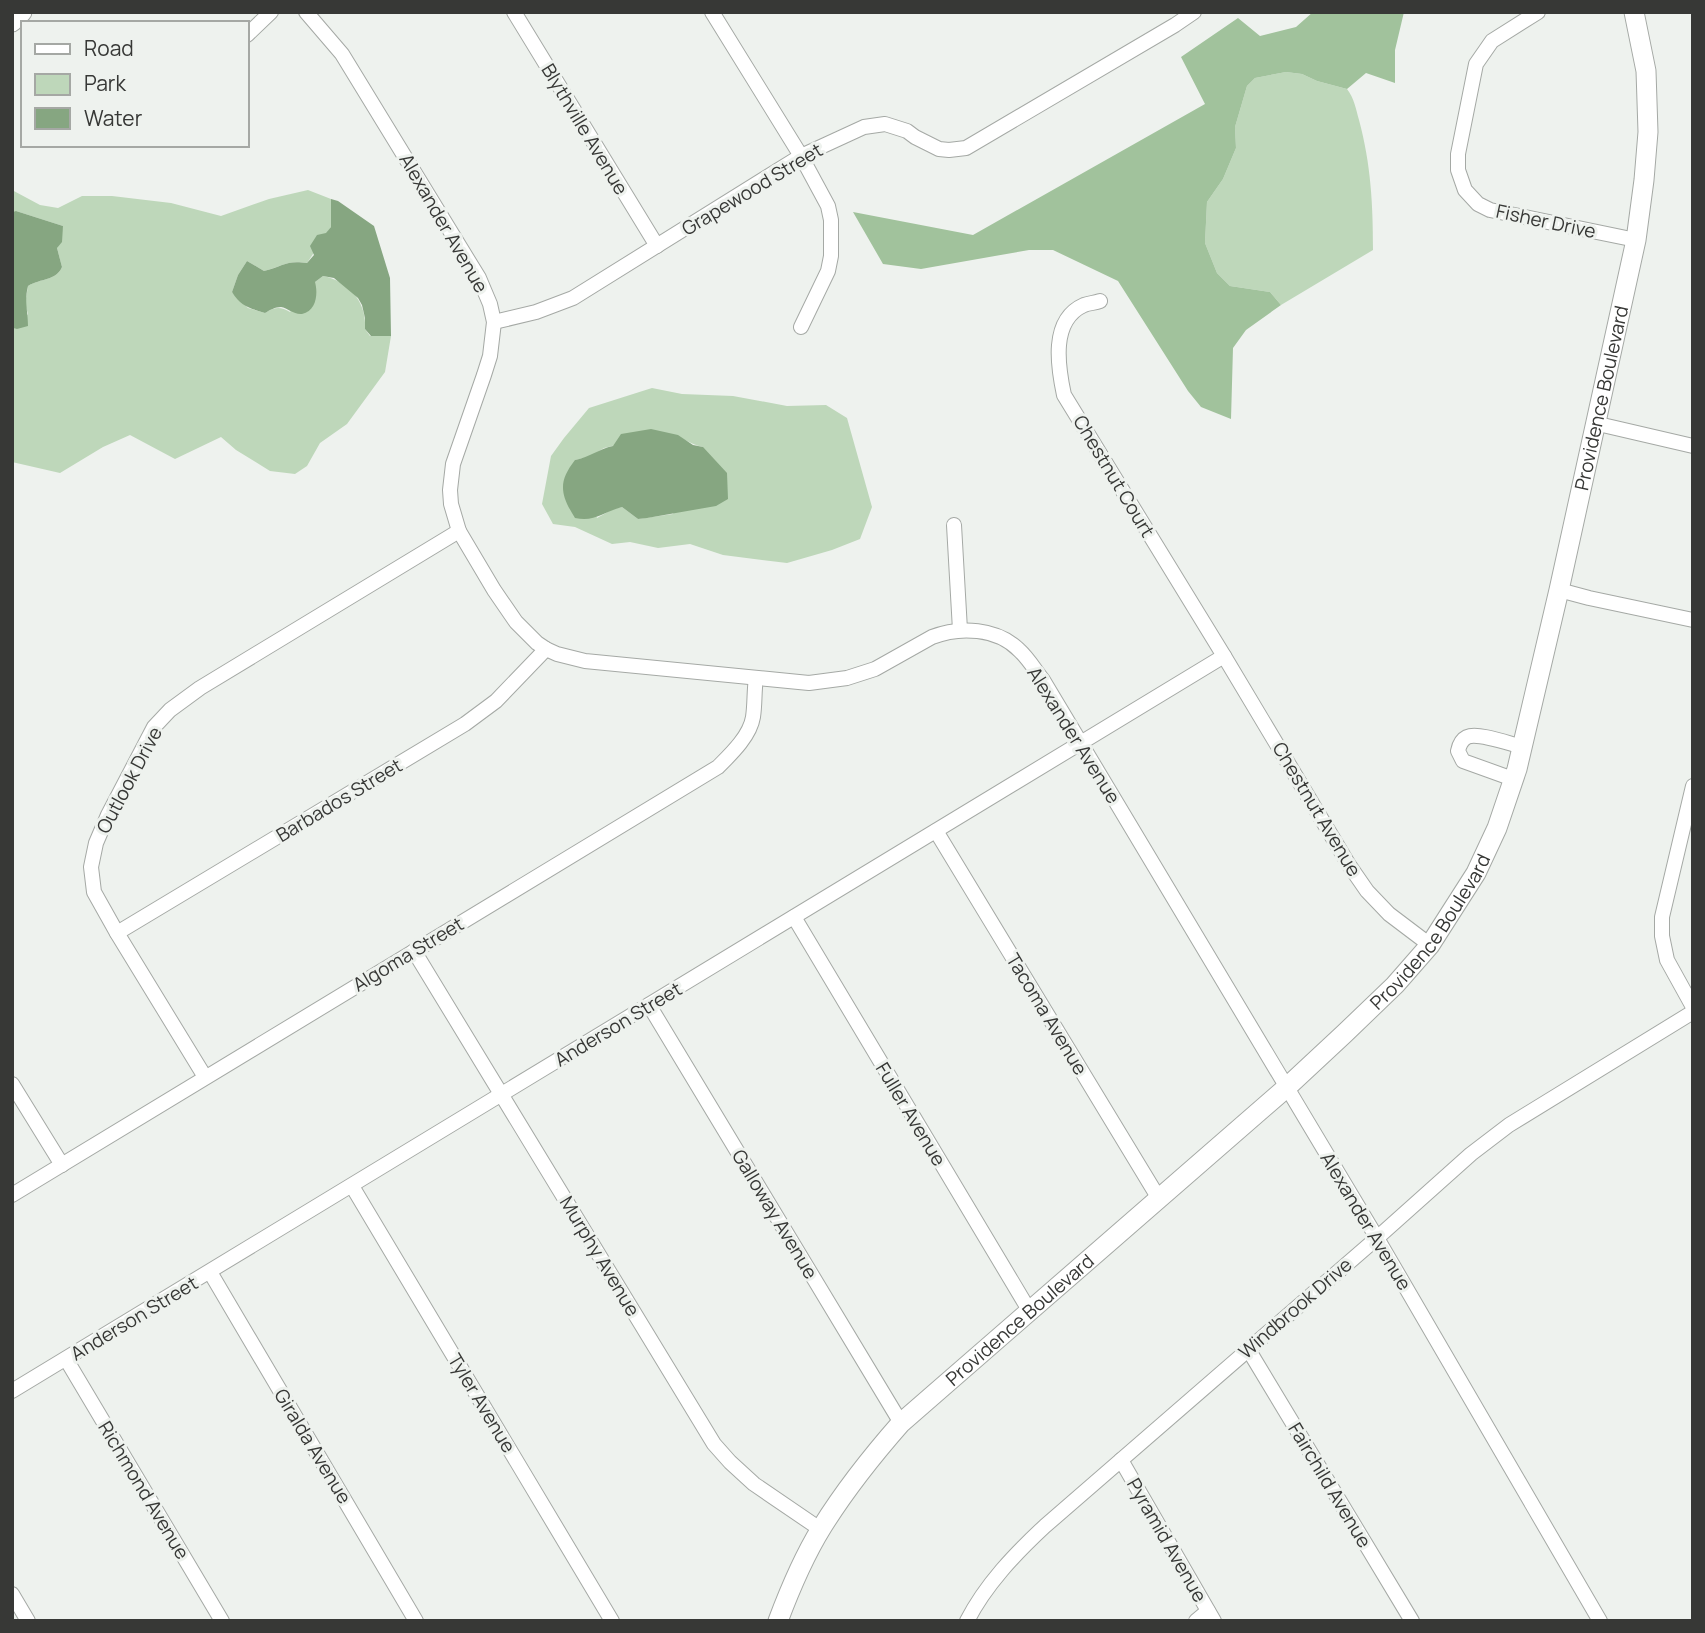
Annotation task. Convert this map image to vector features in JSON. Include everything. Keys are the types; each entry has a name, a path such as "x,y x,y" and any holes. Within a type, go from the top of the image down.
{"main road":[{"name":"Providence Boulevard","path":"778,1621 820,1529 876,1452 901,1423 1286,1088 1344,1034 1395,985 1430,945 1476,873 1497,828 1523,747 1636,240 1648,132 1646,71 1634,12"}],"street":[{"path":"248,34 271,12"},
{"name":"Alexander Avenue","path":"306,12 342,54 479,278 490,304 494,322 489,356 453,464 450,490 459,531 508,612 525,633 547,649 585,661 808,683 847,678 874,669 932,637 960,630 1000,636 1019,649 1043,680 1377,1238 1600,1621"},
{"name":"Blythville Avenue","path":"514,12 657,246"},
{"path":"712,12 801,156 828,206 832,247 828,271 801,327"},
{"name":"Grapewood Street","path":"494,322 536,312 573,298 801,156 864,127 885,124 907,131 939,149 966,148 1194,12"},
{"name":"Fisher Drive","path":"1538,12 1492,41 1476,64 1458,154 1458,170 1465,190 1478,204 1490,210 1636,240"},
{"name":"Chestnut Court","path":"1100,302 1083,305 1069,316 1063,327 1058,364 1064,395 1224,656"},
{"path":"1594,424 1693,446"},
{"path":"954,525 960,630"},
{"name":"Outlook Drive","path":"205,1077 94,892 91,867 96,843 104,824 154,727 170,710 200,688 459,531"},
{"path":"1559,590 1693,620"},
{"name":"Barbados Street","path":"117,933 465,724 496,701 547,649"},
{"name":"Anderson Street","path":"12,1391 1224,656"},
{"name":"Chestnut Avenue","path":"1224,656 1367,891 1389,914 1430,945"},
{"name":"Algoma Street","path":"12,1195 718,767 743,739 752,720 756,678"},
{"path":"1513,779 1463,761 1458,751 1463,740 1476,735 1523,747"},
{"path":"1693,786 1662,918 1662,936 1667,960 1693,1007"},
{"name":"Tacoma Avenue","path":"936,831 1158,1198"},
{"name":"Fuller Avenue","path":"793,917 1029,1310"},
{"name":"Murphy Avenue","path":"414,951 714,1444 754,1484 820,1529"},
{"name":"Galloway Avenue","path":"649,1005 901,1423"},
{"name":"Windbrook Drive","path":"967,1621 978,1600 1013,1556 1045,1525 1471,1154 1509,1125 1693,1012"},
{"path":"12,1084 62,1165"},
{"name":"Tyler Avenue","path":"352,1186 612,1621"},
{"name":"Giralda Avenue","path":"210,1272 416,1621"},
{"name":"Fairchild Avenue","path":"1248,1349 1412,1621"},
{"name":"Richmond Avenue","path":"66,1359 222,1621"},
{"name":"Pyramid Avenue","path":"1121,1460 1211,1616"},
{"path":"12,1594 29,1621"},
{"path":"1196,1621 1211,1616"}],"green space":[{"path":"1286,72 1302,74 1347,89 1351,96 1369,169 1373,250 1281,305 1270,292 1230,286 1217,273 1205,243 1207,202 1223,179 1236,148 1235,127 1247,86 1255,78"},
{"path":"12,190 40,205 58,208 82,196 112,196 171,203 221,216 269,199 308,190 331,199 331,227 307,263 290,263 264,271 247,261 232,292 248,308 265,313 278,308 290,312 323,276 341,283 359,302 365,319 365,329 370,336 391,336 385,372 347,424 320,443 307,466 295,474 270,471 236,450 221,437 175,459 130,435 103,447 60,473 12,462 12,328 17,329 28,314 25,304 28,286 56,275 62,267 57,248 63,226 12,212"},
{"path":"652,388 682,394 733,396 787,406 826,405 847,418 872,507 860,539 787,563 723,555 690,544 658,548 630,542 612,544 575,527 553,524 542,504 551,456 589,408","holes":["671,434 703,447 673,514 638,519 622,507 597,518 575,460 589,457 604,448"]}],"shaded area":[{"path":"1313,12 1404,12 1395,50 1395,83 1366,73 1347,89 1302,74 1286,72 1255,78 1247,86 1235,127 1236,148 1223,179 1207,202 1205,243 1217,273 1230,286 1270,292 1281,305 1246,330 1233,348 1231,419 1201,407 1118,281 1053,250 1029,250 921,269 883,264 853,212 973,235 1205,104 1181,57 1238,18 1260,36 1296,27"}],"water":[{"path":"331,199 374,226 390,278 391,336 371,336 365,329 365,318 358,298 334,278 323,276 315,282 316,296 313,305 302,314 281,307 265,313 242,304 232,292 247,261 264,271 289,263 307,263 314,255 310,246 317,235 326,233 331,227"},
{"path":"12,212 63,226 62,242 57,248 62,267 56,275 28,286 28,326 17,329 12,328"},
{"path":"651,429 678,435 693,445 703,447 727,473 728,499 716,506 647,518 638,519 622,507 594,518 575,518 566,502 563,488 566,475 575,460 613,446 621,434"}]}
